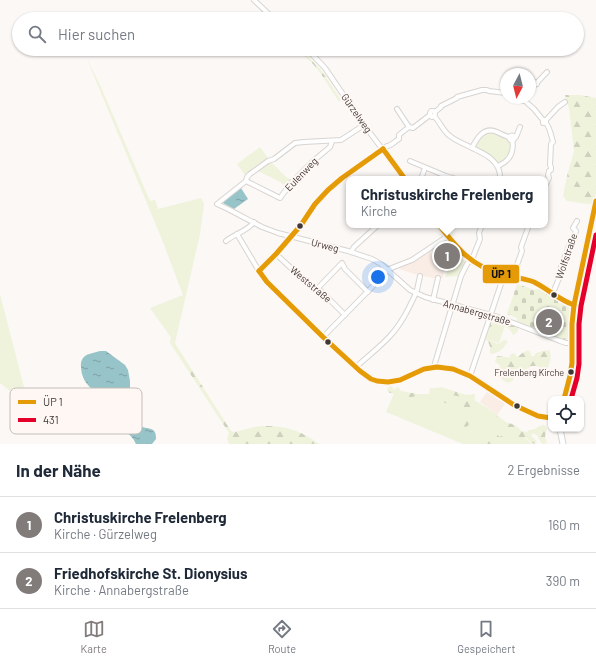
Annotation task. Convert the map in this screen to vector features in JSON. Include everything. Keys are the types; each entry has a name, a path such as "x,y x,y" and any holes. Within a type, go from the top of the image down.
{"main road":[{"path":"565,396 571,368 574,304 596,201"},
{"path":"560,432 563,444"}],"street":[{"path":"254,0 267,12"},
{"name":"Gürzelweg","path":"314,56 325,68 364,125 403,176"},
{"path":"537,84 547,72"},
{"path":"259,271 306,220 316,203 328,190 382,149 398,140 399,135 409,127 413,128 433,114 441,106 457,98 457,96 474,91 487,90 489,92 500,93"},
{"path":"545,121 565,102"},
{"path":"527,104 548,124 551,134 551,170 549,171 548,180"},
{"path":"397,109 409,127"},
{"path":"433,114 446,133 451,137 491,158 498,166 500,176"},
{"path":"246,181 247,176 268,161 274,159 295,143 341,140 364,125"},
{"path":"472,148 479,136 487,131 496,132 512,138 516,137 520,127"},
{"path":"498,166 509,159 514,145 512,138"},
{"name":"Eulenweg","path":"246,181 280,198 291,183 330,146 332,141"},
{"path":"410,161 446,176"},
{"path":"422,176 425,168"},
{"name":"Urweg","path":"246,181 217,204 278,233 351,252 377,261 387,270"},
{"name":"Wolfstraße","path":"553,293 559,278 558,275 562,264 574,237 576,230 573,228 577,221"},
{"path":"226,242 252,225 254,222"},
{"path":"351,252 354,247 375,228"},
{"path":"441,228 465,256 478,265 532,282 569,303 574,304"},
{"path":"435,367 462,272 473,258 480,239 479,233 481,228"},
{"path":"512,276 522,251 521,247 528,228"},
{"path":"237,234 267,282 323,337 360,371 371,379 388,382 400,380 423,370 435,367 452,369 470,376 522,410 538,416 548,418"},
{"path":"323,337 368,292 387,270 412,260 448,236"},
{"name":"Weststraße","path":"276,254 345,315"},
{"path":"317,289 342,263 345,269 368,292"},
{"name":"Annabergstraße","path":"387,270 415,293 433,300 490,315 566,343 572,343"},
{"path":"356,367 391,335 404,316 417,290 420,276"},
{"path":"433,300 438,278"},
{"path":"470,376 502,282"}],"shaded area":[{"path":"429,251 431,257 442,259 441,268 444,269 443,278 418,275 399,269 412,262"},
{"path":"488,390 506,403 497,415 480,402"}],"green space":[{"path":"304,56 308,56 321,70 341,100 339,102 321,74"},
{"path":"86,57 100,85 150,201 155,200 158,209 201,198 204,204 200,234 175,343 150,308 183,295 161,237"},
{"path":"565,95 580,95 596,98 596,194 593,204 588,204 567,176 574,151 569,108"},
{"path":"487,132 503,137 512,145 506,159 499,164 494,158 473,146 480,137"},
{"path":"260,147 268,158 245,175 237,164"},
{"path":"270,162 291,180 286,187 258,171"},
{"path":"567,176 588,204 567,201 563,196"},
{"path":"455,252 466,262 458,277 445,277 450,263 449,262 452,258 451,257"},
{"path":"517,284 535,290 538,289 568,306 570,309 569,336 567,340 560,339 516,321 517,318 507,314"},
{"path":"0,294 24,388 10,388 10,391 0,383"},
{"path":"492,318 518,328 517,332 513,335 507,328 493,322 487,339 498,344 506,340 508,341 501,350 497,353 491,354 488,341 484,340"},
{"path":"493,322 505,326 499,343 487,339"},
{"path":"171,337 231,431 235,432 260,426 286,428 300,432 319,444 229,444 227,438 229,433 170,343"},
{"path":"549,350 551,358 547,370 544,371 537,366 531,366 519,376 515,377 512,381 507,383 495,374 500,365 495,362 497,356 509,358 511,354 514,353 517,357 529,351 531,356 534,356 536,353"},
{"path":"390,386 394,390 398,387 401,391 417,394 413,397 409,397 394,394 388,392 387,389"},
{"path":"441,387 466,395 475,394 474,404 469,409 470,423 468,426 465,427 463,425 462,415 459,409 438,400 440,396 449,400 457,401 467,401 467,398 437,392 437,388"},
{"path":"430,388 437,388 470,397 497,415 532,444 463,444 386,412 395,391 429,394"},
{"path":"484,406 497,415 501,421 518,427 521,431 527,432 544,425 547,428 545,436 547,443 541,443 538,436 535,434 532,434 531,436 537,442 535,444 525,437 520,439 514,434 510,437 501,431 503,427 493,423 481,415"},
{"path":"497,433 499,437 501,436 506,439 507,444 486,444 487,440 482,439 481,437 486,435"}],"water":[{"path":"241,188 248,199 234,209 223,203 224,200"},
{"path":"106,351 125,365 128,370 130,388 91,388 84,379 81,367 82,359 89,354"},
{"path":"142,427 153,430 156,435 156,439 152,444 136,444 129,434 142,434"}],"transit line":[{"path":"383,149 403,176"},
{"path":"259,271 301,225 315,204 328,190 342,178 383,149"},
{"path":"565,396 572,363 572,324 574,305 596,201"},
{"path":"441,228 459,249 481,266 490,271 534,282 574,305"},
{"name":"431","path":"572,396 579,364 579,324 581,306 596,235"},
{"path":"259,271 267,282 323,337 360,371 371,379 388,382 400,380 424,369 437,367 453,369 470,376 514,405 538,416 548,418"}],"place":[{"name":"Christuskirche Frelenberg","path":"447,256"},
{"name":"Friedhofskirche St. Dionysius","path":"549,322"},
{"name":"Frelenberg Kirche","path":"571,372"}]}
